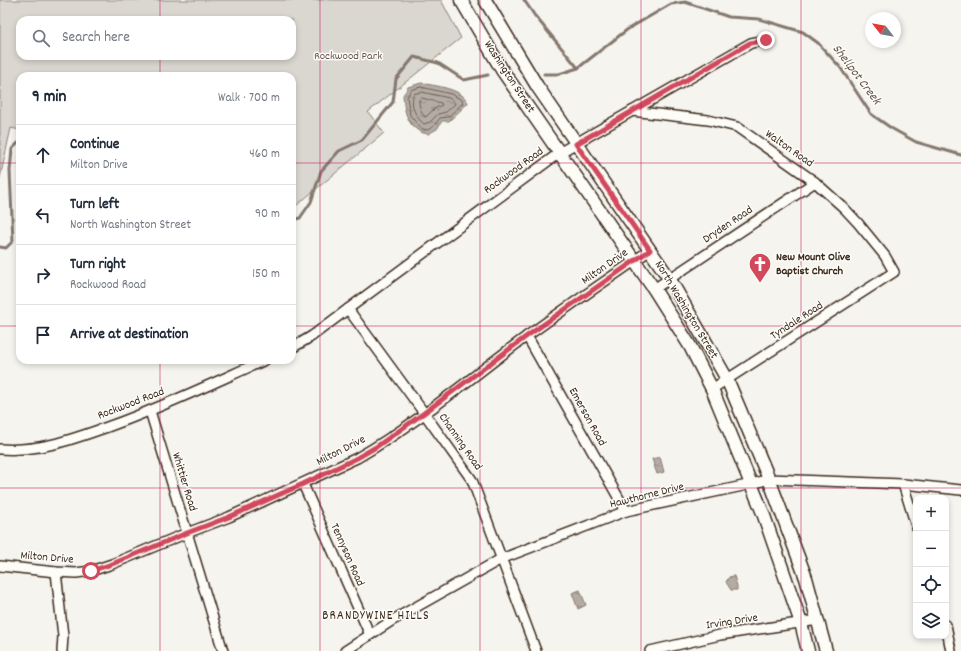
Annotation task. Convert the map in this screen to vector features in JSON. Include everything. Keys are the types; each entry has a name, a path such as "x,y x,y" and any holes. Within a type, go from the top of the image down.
{"main road":[{"name":"Washington Street","path":"461,0 502,70 559,153"},
{"name":"North Washington Street","path":"485,0 521,62 576,144 670,278 727,379 769,479 806,578 826,651"},
{"name":"North Washington Street","path":"559,153 654,289 690,346 712,389 752,484 801,624 808,651"}],"street":[{"name":"Rockwood Road","path":"296,346 312,336 559,153 750,43 766,40"},
{"name":"Walton Road","path":"632,110 708,120 737,127 815,182 858,223 885,256 894,272"},
{"name":"Dryden Road","path":"654,289 815,182"},
{"name":"Milton Drive","path":"0,566 56,572 76,573 91,571 229,517 357,458 376,447 424,413 527,336 650,250"},
{"name":"Tyndale Road","path":"712,389 894,272"},
{"name":"Channing Road","path":"348,309 472,480 536,651"},
{"name":"Emerson Road","path":"527,336 626,511"},
{"name":"Rockwood Road","path":"0,449 50,446 150,411 256,364"},
{"name":"Whittier Road","path":"150,411 223,651"},
{"name":"Hawthorne Drive","path":"345,651 393,620 502,559 626,511 769,479 903,484 961,490"},
{"name":"Tennyson Road","path":"303,484 370,635"},
{"path":"903,484 913,516"},
{"path":"56,572 63,636 62,651"},
{"name":"Irving Drive","path":"650,651 720,635 801,624 818,620"},
{"path":"949,639 951,651"}],"green space":[{"name":"Rockwood Park","path":"0,0 441,0 461,38 368,112 384,133 296,206 296,72 16,72 16,129 11,128 0,178"}],"water":[{"path":"421,83 448,88 460,94 468,103 449,121 442,121 437,129 428,134 414,128 406,115 404,105 403,95 408,87"},
{"path":"660,457 664,472 657,474 652,459"},
{"path":"734,576 737,590 731,590 726,582 729,577"},
{"path":"580,590 586,605 578,609 572,593"}],"waterway":[{"name":"Shellpot Creek","path":"524,0 535,16 578,68 628,29 671,4 685,2 729,17 759,19 803,32 818,43 840,67 871,114 891,128 916,142 961,155"},
{"path":"296,219 300,218 311,202 321,171 339,151 362,140 393,102 396,79 414,57 438,63 464,80 488,75"},
{"path":"544,74 559,74 578,68"},
{"path":"0,247 6,248 13,241 10,171 12,149 16,145"}],"place":[{"name":"New Mount Olive Baptist Church","path":"760,284"}],"district":[{"name":"BRANDYWINE HILLS","path":"376,616"}],"route":[{"path":"91,571 229,517 357,458 376,447 424,413 527,336 650,250 576,144 632,110 750,43 766,40"}]}
